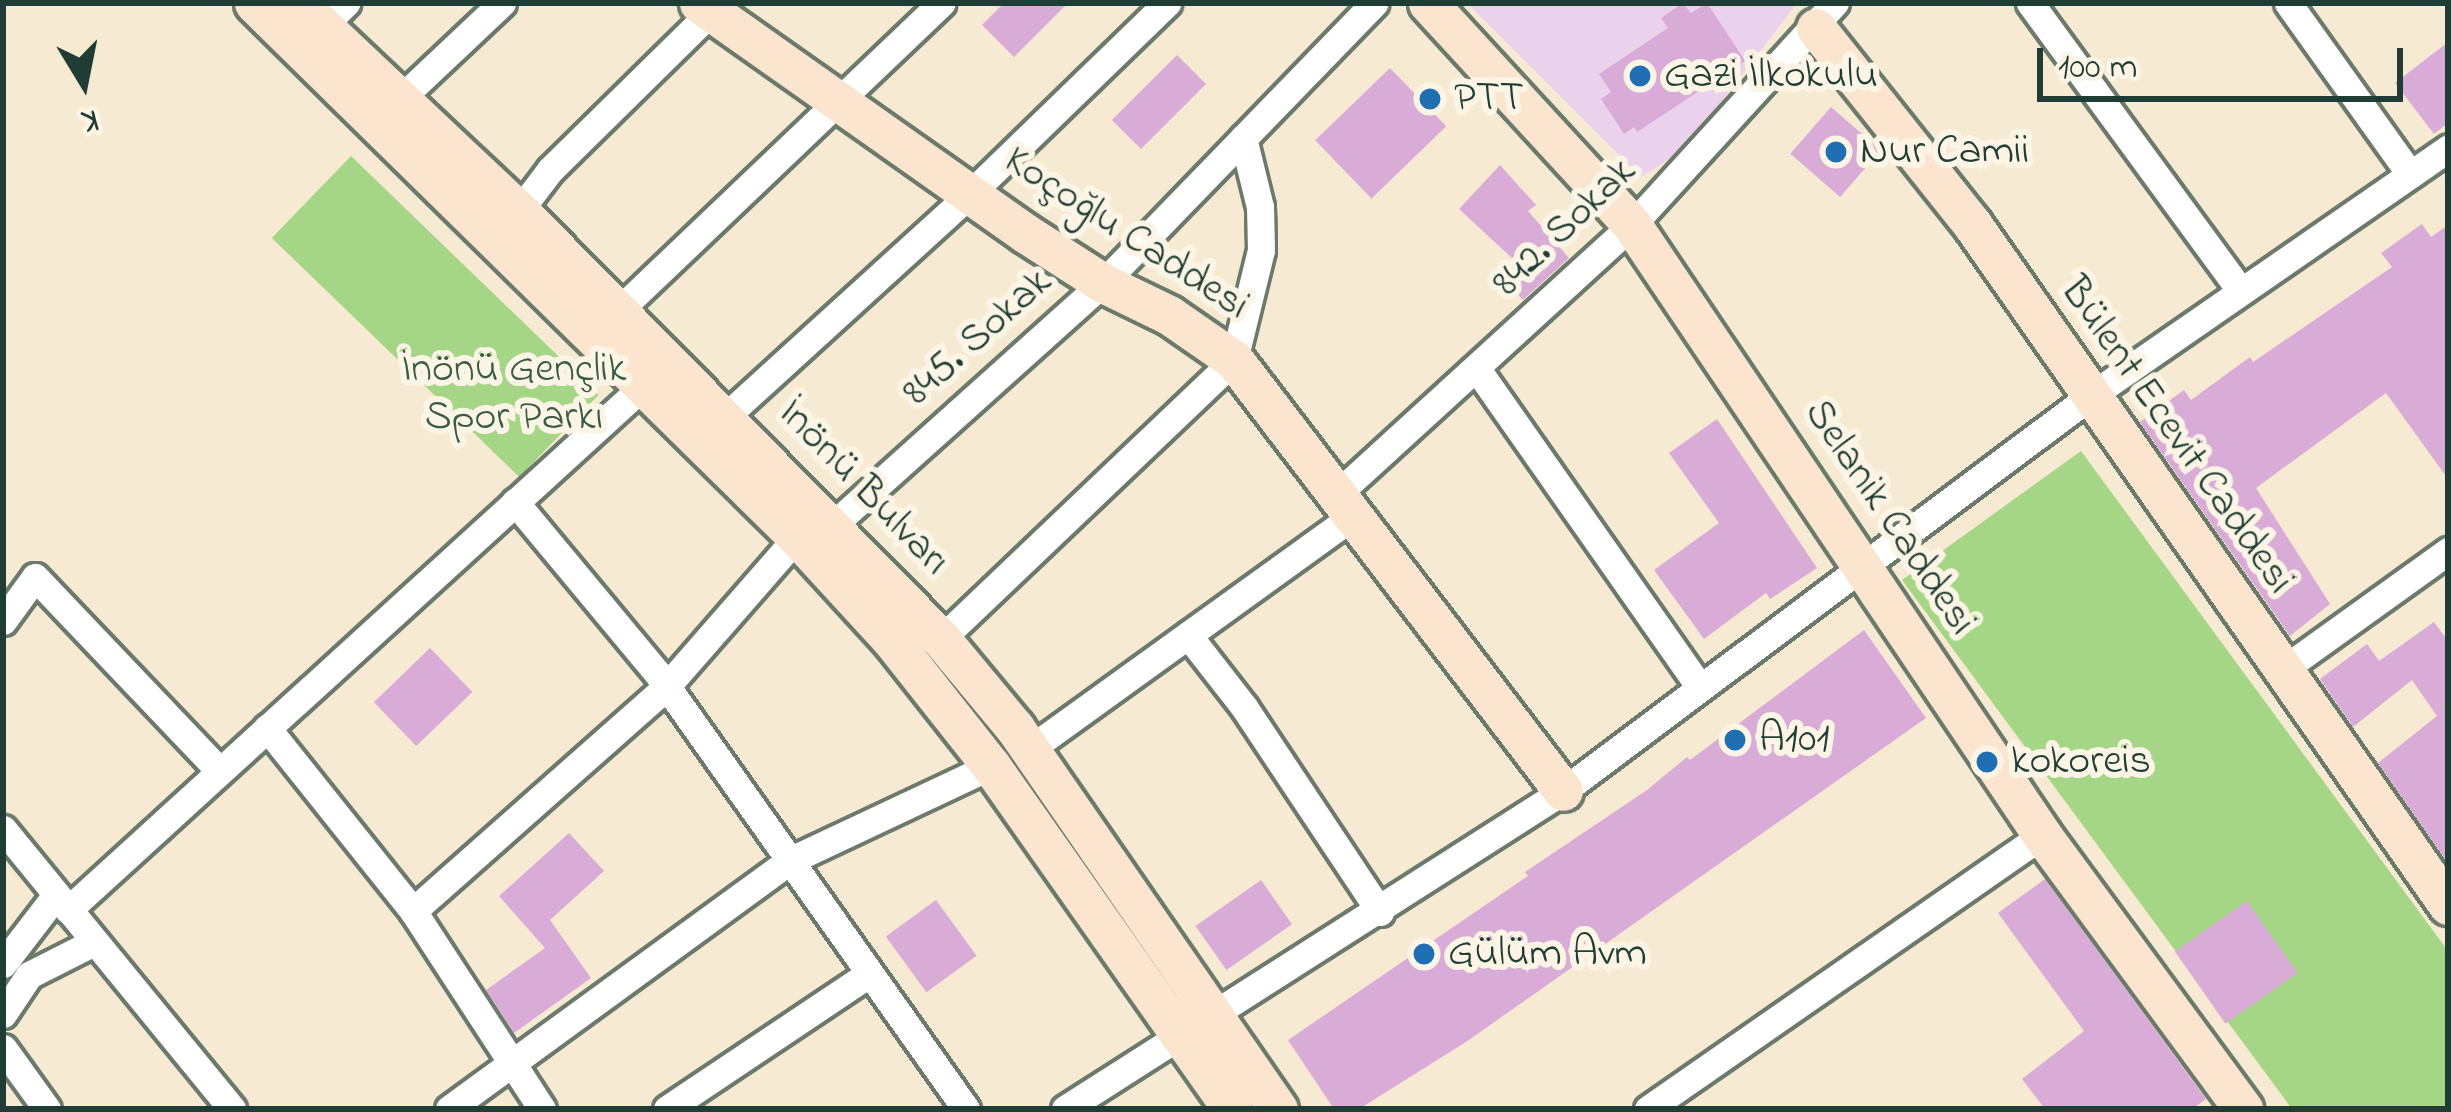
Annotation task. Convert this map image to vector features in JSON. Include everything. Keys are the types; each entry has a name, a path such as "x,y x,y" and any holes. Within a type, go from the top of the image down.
{"street":[{"name":"İnönü Bulvarı","path":"254,3 641,388 941,638 1030,749 1216,1012 1278,1109"},
{"path":"400,99 502,3"},
{"path":"617,312 942,3"},
{"path":"726,416 972,192 1167,3"},
{"name":"845. Sokak","path":"413,911 667,686 816,531 1103,283 1374,3"},
{"name":"Selanik Caddesi","path":"1428,3 1632,225 1867,566 2042,835 2237,1107"},
{"path":"2030,3 2242,291"},
{"path":"2288,3 2410,174"},
{"path":"519,211 550,170 710,6"},
{"name":"Koçoğlu Caddesi","path":"710,6 1103,283 1169,315 1234,360 1563,790"},
{"name":"İnönü Bulvarı","path":"323,11 400,99 726,416 816,531 890,638 992,766 1232,1109"},
{"name":"842. Sokak","path":"1030,749 1188,635 1344,506 1477,369 1632,225 1826,15"},
{"name":"Bülent Ecevit Caddesi","path":"1826,15 2448,905"},
{"path":"941,638 1234,360 1261,250 1260,207 1243,138"},
{"path":"1065,1109 1380,912 1563,790 2089,397 2448,148"},
{"path":"1477,369 1700,687"},
{"path":"3,964 62,902 220,771 641,388"},
{"path":"515,502 667,686 967,1109"},
{"path":"2281,671 2448,551"},
{"path":"3,621 35,578 220,771"},
{"path":"1188,635 1244,707 1380,912"},
{"path":"267,728 413,911 542,1109"},
{"path":"449,1109 790,860 992,766"},
{"path":"3,829 232,1109"},
{"path":"1648,1109 2042,835"},
{"path":"3,1013 28,975 94,942"},
{"path":"668,1109 870,973"},
{"path":"3,1048 47,1109"}],"shaded area":[{"name":"Gazi İlkokulu","path":"1467,3 1797,3 1685,149 1641,177"}],"green space":[{"name":"İnönü Gençlik Spor Parkı","path":"351,156 598,395 519,477 272,238"},
{"path":"2081,451 2448,951 2448,1109 2292,1109 1902,580"}],"building":[{"path":"1004,3 1068,3 1014,57 982,25"},
{"path":"1683,3 1691,13 1707,3 1745,61 1637,132 1634,127 1624,134 1601,99 1611,92 1599,74 1668,28 1661,18"},
{"path":"2448,42 2448,123 2434,134 2395,83"},
{"path":"1177,55 1206,84 1141,149 1112,120"},
{"path":"1390,68 1446,126 1371,199 1315,140"},
{"name":"Nur Camii","path":"1831,107 1881,150 1840,197 1790,154"},
{"path":"1500,165 1536,205 1528,211 1569,258 1523,300 1498,272 1513,259 1459,209"},
{"path":"2422,224 2431,237 2448,225 2448,479 2386,393 2256,488 2330,604 2290,636 2140,422 2184,390 2191,400 2250,357 2253,362 2392,267 2381,253"},
{"path":"1717,419 1817,568 1770,599 1766,593 1704,639 1654,570 1719,523 1669,453"},
{"path":"2434,622 2448,641 2448,863 2378,763 2437,716 2412,680 2353,727 2320,679 2367,644 2379,661"},
{"path":"1864,630 1926,718 1466,1042 1359,1109 1334,1109 1288,1040 1528,876 1525,872 1647,790 1687,757 1690,760"},
{"path":"430,648 472,692 416,746 374,702"},
{"path":"569,833 604,871 550,920 591,978 514,1033 486,990 545,948 499,896"},
{"path":"2045,879 2206,1099 2192,1109 2045,1109 2022,1079 2084,1031 1998,913"},
{"path":"1261,880 1292,924 1226,970 1195,926"},
{"path":"936,900 977,956 926,992 886,936"},
{"path":"2247,901 2297,973 2225,1024 2175,951"}],"place":[{"name":"Gazi İlkokulu","path":"1640,76"},
{"name":"PTT","path":"1430,99"},
{"name":"Nur Camii","path":"1836,152"},
{"name":"A101","path":"1735,740"},
{"name":"kokoreis","path":"1987,762"},
{"name":"Gülüm Avm","path":"1424,954"}]}
